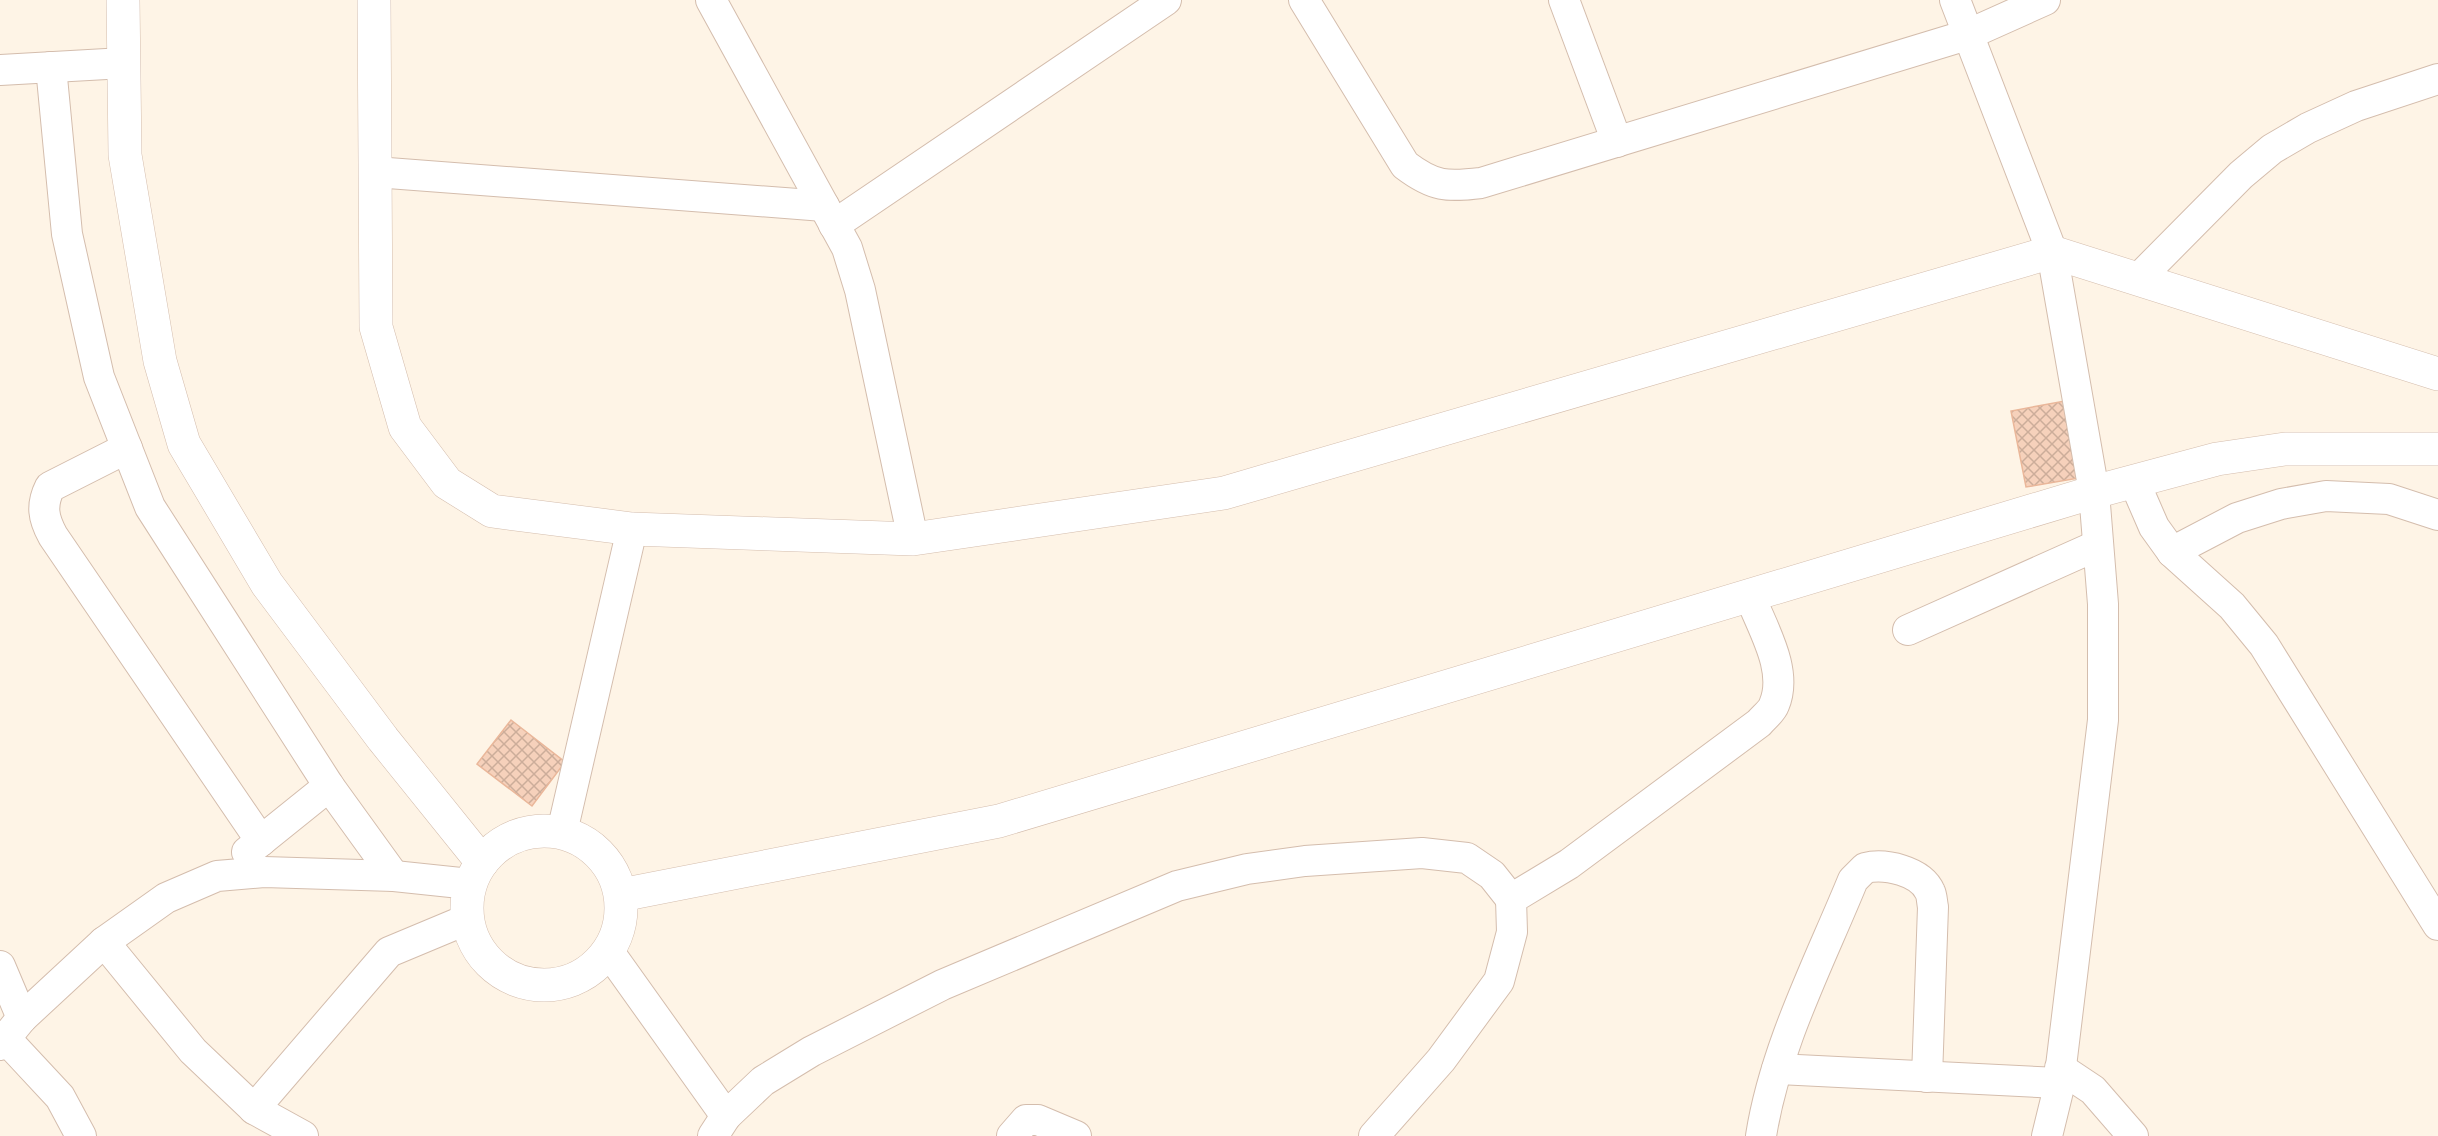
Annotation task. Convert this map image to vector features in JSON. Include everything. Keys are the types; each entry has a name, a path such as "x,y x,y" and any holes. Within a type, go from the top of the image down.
{"street":[{"path":"123,0 125,155 160,361 184,444 267,584 383,739 476,873"},
{"path":"374,0 376,327 405,427 447,483 492,511 632,529 912,539 1224,493 2052,252 2438,374"},
{"path":"711,0 847,248 860,290 912,539"},
{"path":"375,172 829,215 1166,0"},
{"path":"1304,0 1406,165 1426,181 1451,186 1481,183 1967,35 2045,0"},
{"path":"1564,0 1617,142"},
{"path":"1955,0 2052,252 2094,492 2103,604 2103,720 2060,1076 2047,1136"},
{"path":"0,70 124,63"},
{"path":"51,67 67,234 99,377 150,507 329,786 394,876"},
{"path":"2138,279 2241,175 2272,149 2308,128 2356,106 2438,79"},
{"path":"127,448 50,487 44,499 44,519 52,536 261,841"},
{"path":"621,895 999,821 2094,492 2217,459 2285,449 2438,449"},
{"path":"2134,481 2154,527 2172,552 2232,606 2264,645 2438,925"},
{"path":"2172,552 2237,518 2281,504 2326,496 2389,499 2438,515"},
{"path":"562,832 632,529"},
{"path":"1908,630 2098,545"},
{"path":"1510,899 1569,864 1759,723 1774,707 1779,687 1779,672 1750,596"},
{"path":"9,1034 104,942 166,898 217,876 329,786"},
{"path":"532,831 562,832 589,844 610,868 621,895 622,914 609,952 585,974 558,984 530,984 499,971 479,949 468,919 476,873 503,842 532,831"},
{"path":"609,952 719,1126 763,1081 812,1051 942,985 1177,886 1247,869 1305,861 1422,853 1467,858 1492,875 1510,899 1512,932 1499,981 1441,1060 1374,1136"},
{"path":"1761,1136 1767,1098 1777,1069 1853,880 1865,868 1875,865 1921,880 1930,892 1933,907 1927,1077"},
{"path":"217,876 264,872 394,876 476,873"},
{"path":"254,1109 389,952 468,919"},
{"path":"104,942 193,1051 254,1109 303,1136"},
{"path":"0,966 9,1034 60,1097 81,1136"},
{"path":"1777,1069 1927,1077 2060,1076 2093,1090 2133,1136"},
{"path":"1012,1136 1026,1120 1038,1120 1076,1136"}],"building":[{"path":"2070,400 2085,477 2026,487 2011,411"},
{"path":"511,720 565,762 532,806 477,764"}]}
